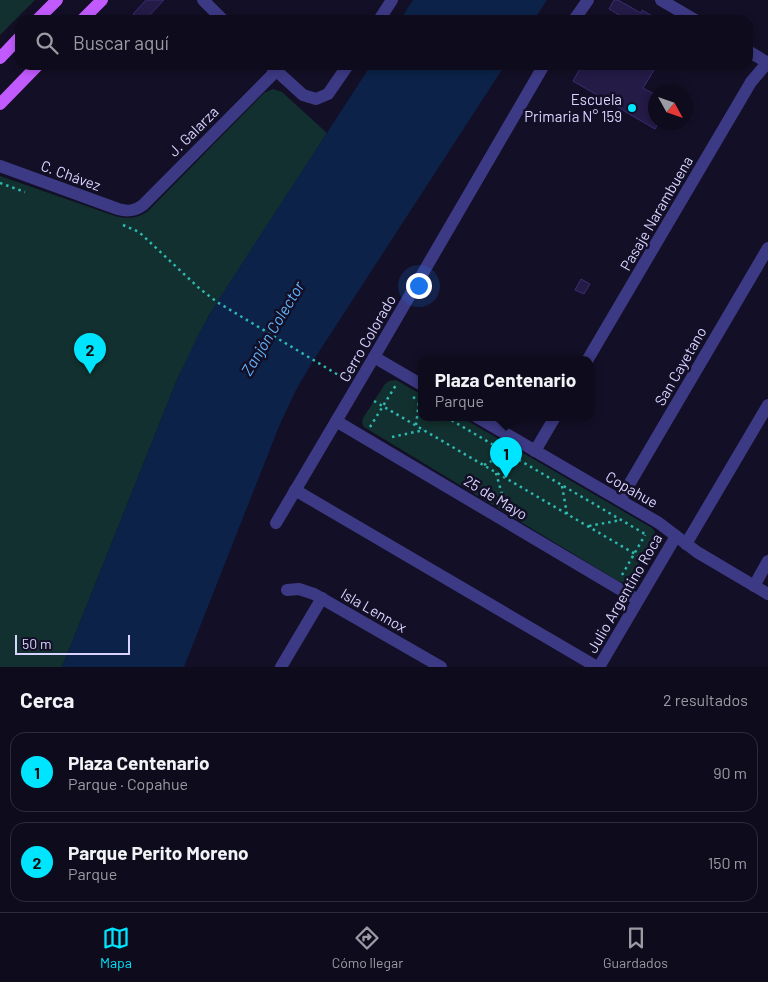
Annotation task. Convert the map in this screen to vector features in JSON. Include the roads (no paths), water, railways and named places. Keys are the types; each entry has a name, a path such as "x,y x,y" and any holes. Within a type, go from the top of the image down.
{"main road":[{"path":"42,15 56,0"},
{"path":"87,15 102,0"},
{"path":"0,58 15,42"},
{"path":"0,104 33,70"}],"street":[{"path":"203,0 218,15"},
{"path":"382,15 392,0"},
{"path":"578,15 588,0"},
{"path":"661,0 686,15"},
{"path":"753,55 768,63"},
{"name":"Pasaje Narambuena","path":"590,356 751,82 768,63"},
{"name":"J. Galarza","path":"131,211 143,205 271,70"},
{"path":"275,70 303,95 316,99 328,94 345,70"},
{"name":"Cerro Colorado","path":"276,522 541,70"},
{"name":"C. Chávez","path":"0,166 118,209 131,211"},
{"name":"San Cayetano","path":"620,500 768,248"},
{"path":"374,357 418,383"},
{"path":"686,544 768,405"},
{"name":"25 de Mayo","path":"336,421 638,600"},
{"name":"Copahue","path":"484,421 666,527 686,544 768,594"},
{"path":"535,451 553,421"},
{"path":"295,490 598,667"},
{"name":"Julio Argentino Roca","path":"598,667 676,536"},
{"path":"754,586 768,561"},
{"name":"Isla Lennox","path":"288,590 304,590 322,598 441,667"},
{"path":"282,667 322,598"}],"water":[{"path":"413,0 547,0 537,15 403,15"},
{"name":"Zanjón Colector","path":"368,70 502,70 296,390 280,424 184,667 62,667 176,382 199,333 217,302"}],"place":[{"name":"Escuela Primaria N° 159","path":"632,108"},
{"name":"Parque Perito Moreno","path":"90,374"},
{"name":"Plaza Centenario","path":"506,478"}]}
